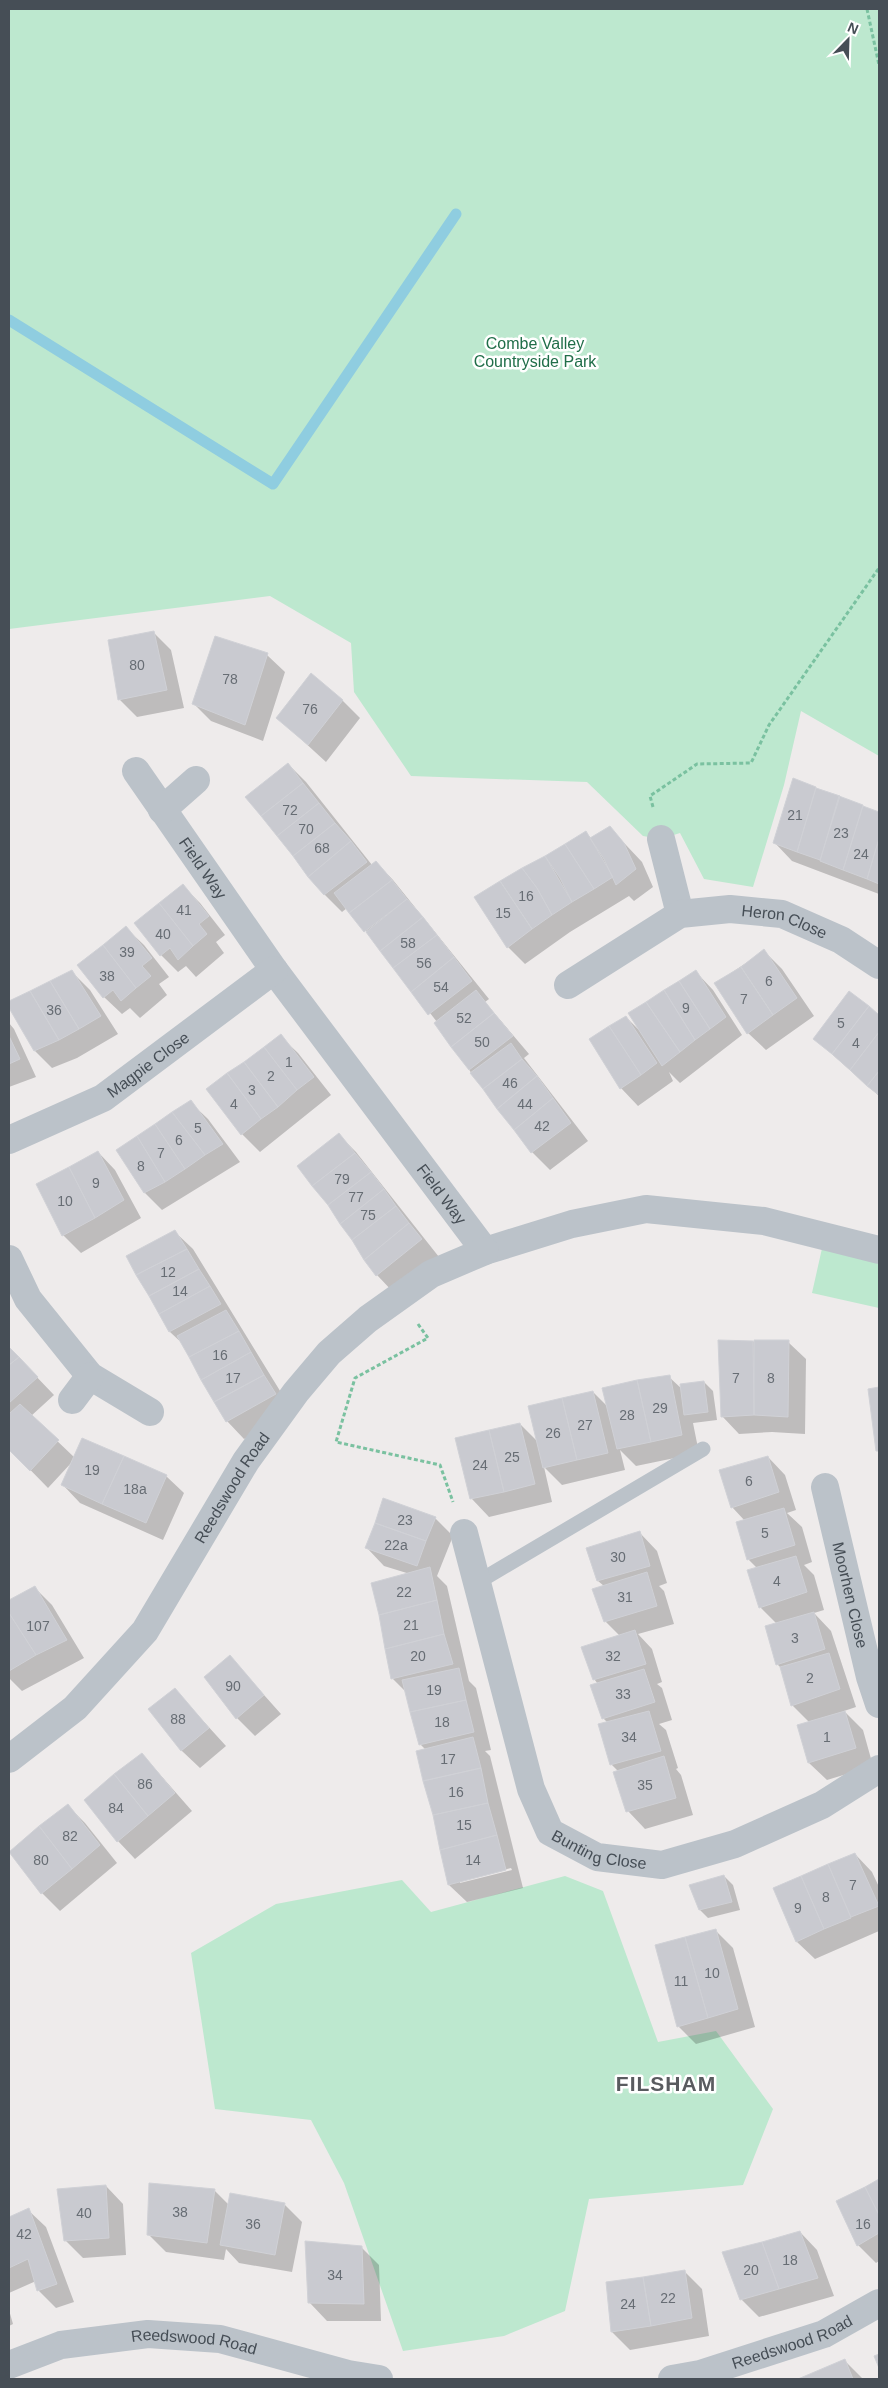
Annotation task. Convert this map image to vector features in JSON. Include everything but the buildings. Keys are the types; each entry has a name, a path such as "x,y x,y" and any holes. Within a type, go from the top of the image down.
{"street":[{"name":"Field Way","path":"136,772 274,970 486,1251"},
{"path":"162,810 196,780"},
{"path":"661,839 680,914"},
{"name":"Heron Close","path":"568,985 680,914 730,909 782,914 841,940 879,965"},
{"name":"Magpie Close","path":"9,1140 104,1098 274,970"},
{"path":"486,1251 572,1224 646,1209 764,1221 879,1250"},
{"name":"Reedswood Road","path":"9,1759 75,1708 145,1631 246,1461 296,1392 329,1354 368,1319 431,1274 486,1251"},
{"path":"9,1259 28,1299 90,1376 150,1412"},
{"path":"72,1400 90,1376"},
{"name":"Moorhen Close","path":"825,1487 870,1677 879,1704"},
{"name":"Bunting Close","path":"464,1533 531,1789 550,1832 597,1857 662,1865 735,1844 822,1804 879,1769"},
{"name":"Reedswood Road","path":"672,2379 700,2374 824,2334 879,2303"},
{"name":"Reedswood Road","path":"9,2365 61,2345 148,2334 220,2339 348,2374 379,2379"}],"lane":[{"path":"478,1582 703,1449"}],"path":[{"path":"867,9 879,65"},
{"path":"661,839 650,796 697,764 750,763 769,725 879,568"},
{"path":"400,1297 428,1338 355,1378 336,1442 440,1465 464,1533"}],"green space":[{"name":"Combe Valley Countryside Park","path":"9,9 879,9 879,756 801,711 784,785 753,887 704,879 680,833 661,839 643,836 587,782 411,776 354,692 351,643 270,596 9,629"},
{"path":"823,1244 879,1257 879,1308 812,1293"},
{"path":"565,1876 603,1891 658,2042 716,2031 773,2109 743,2185 589,2199 565,2311 504,2336 403,2351 344,2183 311,2120 215,2109 191,1953 276,1904 402,1880 431,1912"}],"waterway":[{"path":"9,320 273,484 456,214"}],"district":[{"name":"FILSHAM","path":"666,2084"}]}
